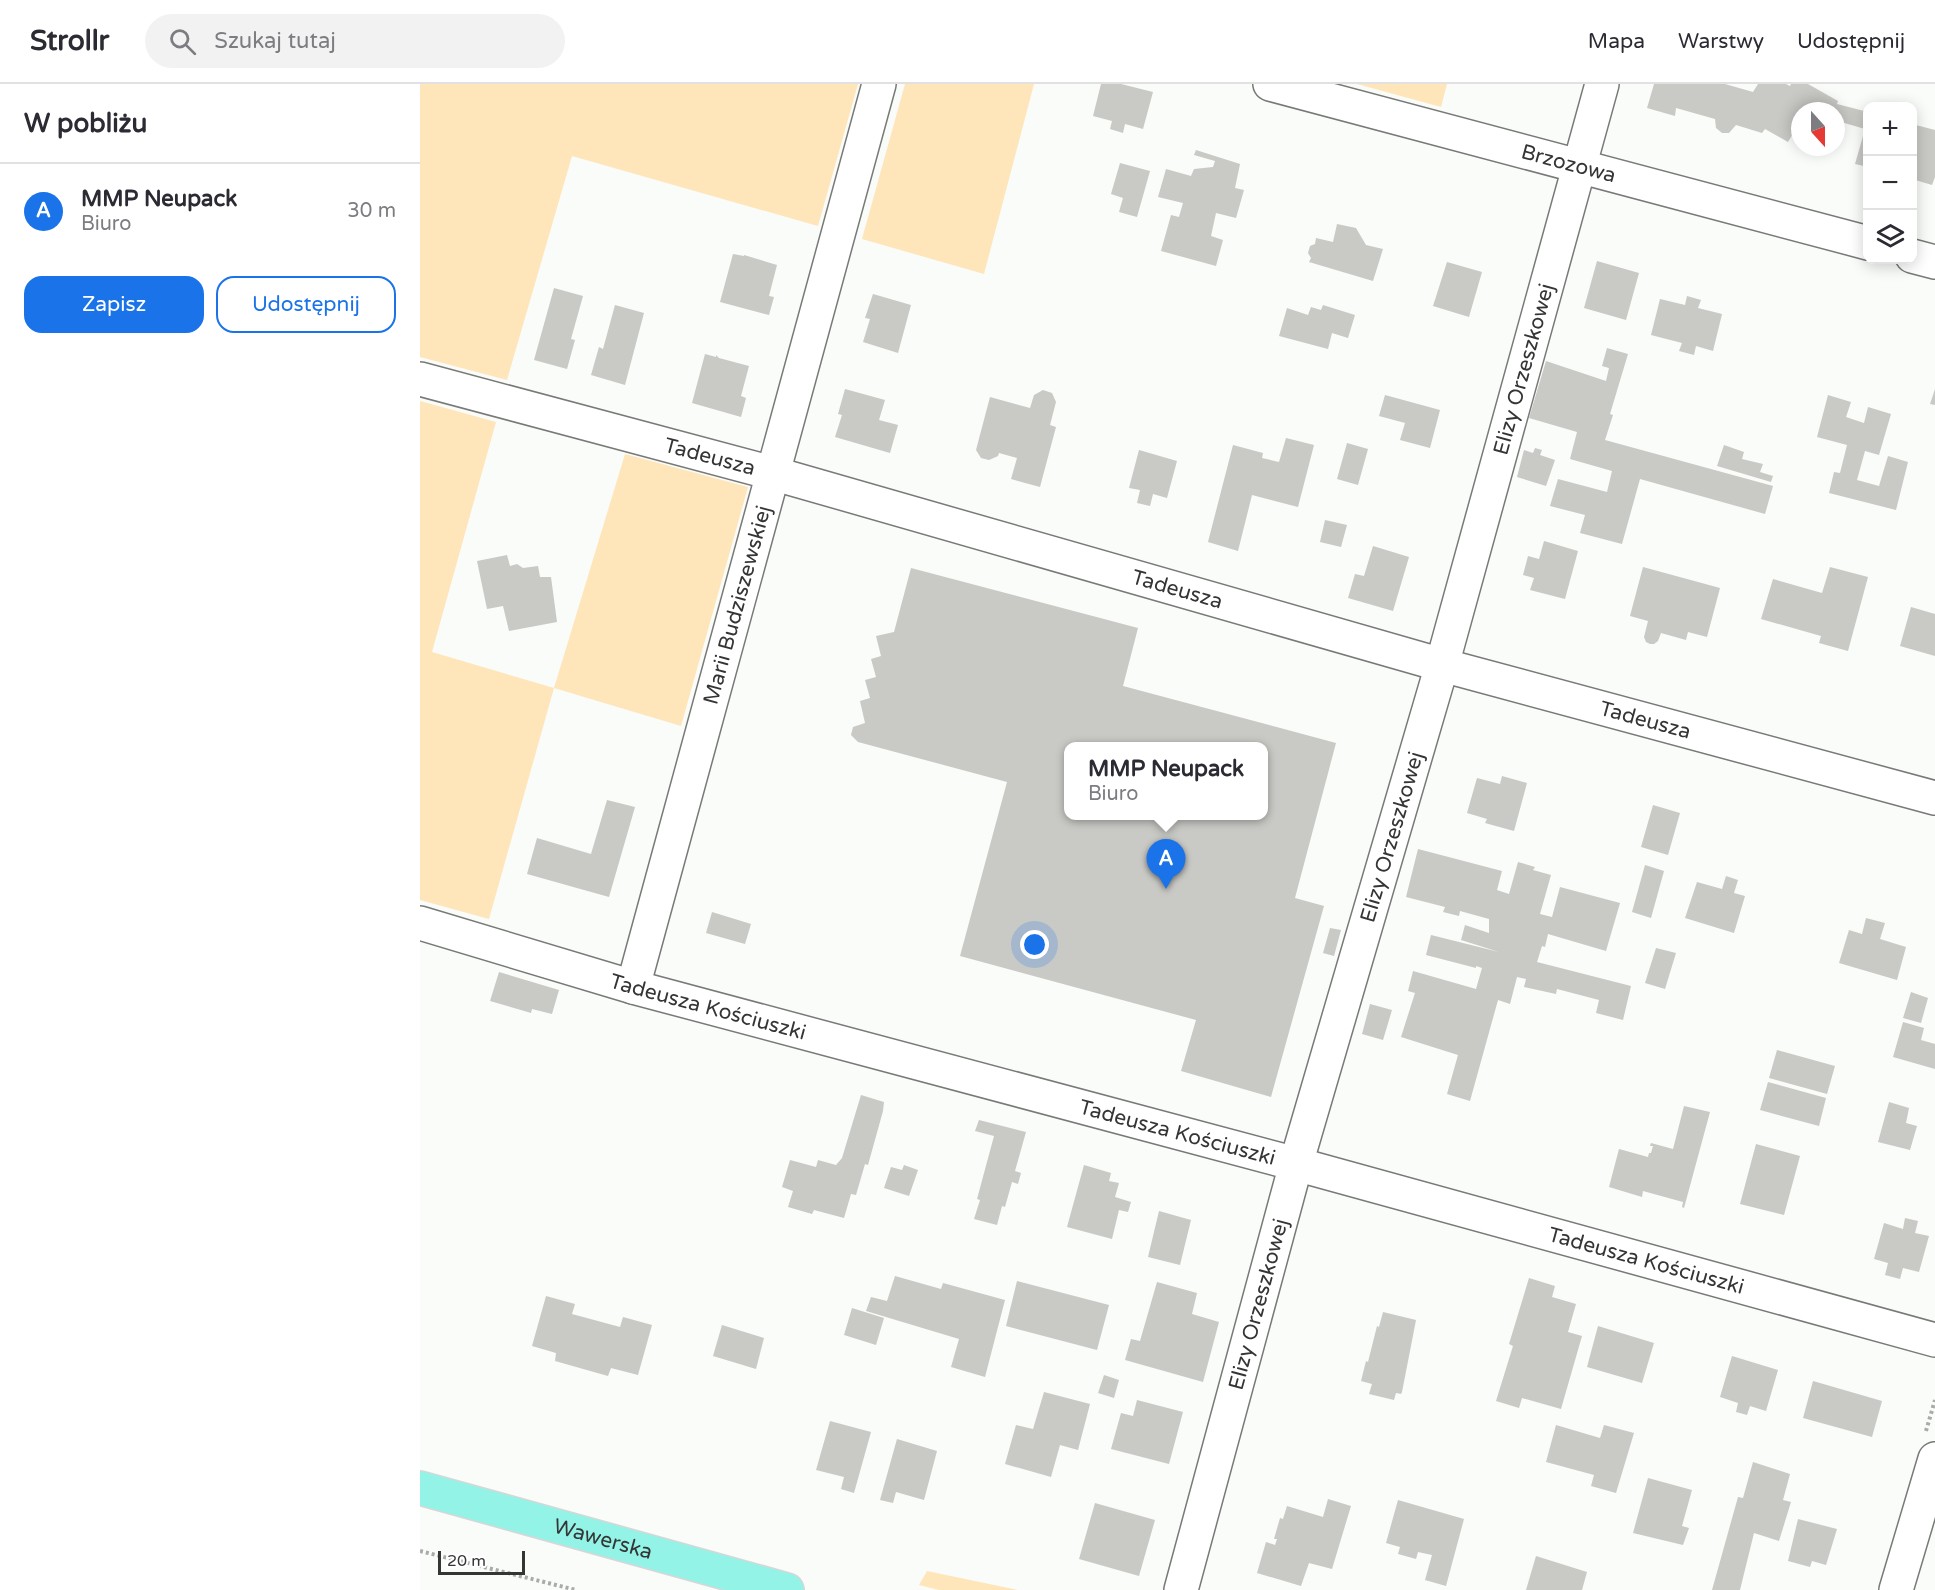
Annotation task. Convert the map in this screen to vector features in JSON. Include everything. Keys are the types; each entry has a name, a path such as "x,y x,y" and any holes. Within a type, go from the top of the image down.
{"main road":[{"name":"Wawerska","path":"420,1488 787,1590"}],"street":[{"name":"Marii Budziszewskiej","path":"633,987 879,84"},
{"name":"Brzozowa","path":"1270,84 1863,242"},
{"name":"Elizy Orzeszkowej","path":"1180,1590 1296,1164 1442,665 1602,84"},
{"path":"1917,257 1935,262"},
{"name":"Tadeusza","path":"420,380 772,473 1442,665 1935,798"},
{"name":"Tadeusza Kościuszki","path":"420,923 633,987 1296,1164 1935,1340"},
{"path":"1896,1590 1935,1458"}],"path":[{"path":"420,1551 576,1590"}],"shaded area":[{"path":"420,84 858,84 818,226 572,156 507,380 420,357"},
{"path":"905,84 1034,84 984,274 862,239"},
{"path":"1357,84 1447,84 1441,107"},
{"path":"420,401 496,422 432,652 554,688 489,919 420,900"},
{"path":"625,454 748,487 681,726 554,688"},
{"path":"927,1571 1018,1590 939,1590 919,1585"}],"building":[{"path":"1101,84 1121,84 1153,92 1143,129 1125,124 1123,133 1110,129 1112,121 1093,116"},
{"path":"1654,84 1725,84 1753,92 1758,84 1790,86 1791,84 1808,84 1838,101 1791,102 1791,137 1788,142 1765,129 1762,133 1736,125 1729,133 1722,133 1716,128 1715,119 1676,108 1675,116 1647,108"},
{"path":"1845,106 1863,111 1863,128 1845,123"},
{"path":"1917,125 1935,130 1935,177 1932,185 1917,180"},
{"path":"1863,136 1863,166 1855,164"},
{"path":"1196,150 1240,164 1235,188 1244,190 1236,218 1216,213 1211,236 1223,240 1216,266 1161,251 1171,215 1179,217 1183,203 1158,197 1166,169 1191,176 1194,169 1213,167 1215,161 1194,155"},
{"path":"1120,163 1150,171 1137,217 1119,212 1123,198 1111,194"},
{"path":"1337,224 1356,228 1366,245 1383,249 1373,281 1309,262 1310,246 1315,244 1316,238 1333,242"},
{"path":"733,254 777,265 769,296 774,297 769,315 720,302"},
{"path":"1597,261 1639,273 1626,320 1584,308"},
{"path":"1447,262 1482,272 1469,317 1433,306"},
{"path":"554,288 583,296 571,339 575,340 567,369 534,360"},
{"path":"873,294 911,305 898,353 863,342 870,319 865,318"},
{"path":"1687,296 1701,300 1698,308 1722,314 1713,351 1696,346 1694,355 1679,351 1682,343 1651,335 1660,299 1685,305"},
{"path":"615,305 644,313 625,385 591,375 599,347 603,349"},
{"path":"1323,305 1355,315 1348,338 1332,333 1328,349 1279,336 1287,308 1308,315 1311,307 1321,310"},
{"path":"1607,348 1628,354 1610,414 1613,415 1605,440 1773,486 1765,514 1640,479 1622,544 1580,533 1585,515 1550,506 1558,479 1607,492 1612,471 1570,459 1577,432 1529,418 1546,361 1606,381 1609,368 1602,366"},
{"path":"705,354 716,357 716,355 719,358 749,366 741,396 746,398 741,417 692,403"},
{"path":"845,389 885,400 879,420 898,425 890,453 835,437 842,415 838,414"},
{"path":"1935,389 1935,405 1930,404"},
{"path":"1043,390 1052,393 1056,402 1050,425 1056,427 1040,487 1011,479 1017,458 999,453 998,456 989,460 981,458 976,450 990,397 1030,408 1034,395"},
{"path":"1385,395 1440,410 1430,448 1400,440 1405,423 1379,416"},
{"path":"1828,395 1851,402 1846,417 1864,423 1868,407 1891,414 1879,455 1865,451 1857,480 1879,486 1888,456 1908,462 1896,510 1829,493 1834,472 1840,473 1847,445 1817,437"},
{"path":"1286,438 1314,445 1298,507 1252,495 1238,551 1208,542 1233,445 1263,453 1262,458 1279,462"},
{"path":"1347,443 1368,449 1358,485 1337,479"},
{"path":"1724,445 1744,452 1742,459 1763,464 1760,472 1773,476 1771,482 1717,466"},
{"path":"1535,448 1542,450 1540,455 1555,460 1546,486 1517,477 1524,450 1533,453"},
{"path":"1139,450 1177,461 1167,498 1153,494 1150,506 1137,503 1140,490 1129,488"},
{"path":"1325,520 1347,525 1341,547 1320,542"},
{"path":"1544,541 1578,551 1565,599 1530,590 1534,578 1523,575 1528,556 1539,559"},
{"path":"1373,546 1409,557 1393,611 1348,598 1355,574 1364,576"},
{"path":"507,555 510,566 517,564 523,568 538,566 540,577 551,577 557,622 509,631 503,606 487,609 477,561"},
{"path":"1643,567 1720,588 1707,637 1688,632 1686,640 1661,633 1654,644 1646,642 1644,637 1648,621 1630,616"},
{"path":"1830,567 1868,577 1848,651 1819,643 1821,636 1761,619 1773,579 1822,593"},
{"path":"911,568 1138,628 1123,686 1336,743 1295,898 1324,906 1271,1097 1181,1071 1196,1020 960,956 1007,782 858,742 851,735 853,727 865,723 860,701 870,698 865,680 876,677 871,659 881,656 876,636 894,632"},
{"path":"1911,607 1935,614 1935,656 1900,646"},
{"path":"1502,776 1527,783 1514,831 1485,823 1487,819 1467,813 1477,778 1500,784"},
{"path":"607,800 635,807 609,897 527,874 537,838 591,854"},
{"path":"1653,805 1680,813 1668,855 1641,847"},
{"path":"1418,849 1502,871 1497,890 1509,894 1518,862 1535,867 1533,870 1551,875 1540,914 1552,917 1560,887 1620,903 1606,951 1548,934 1545,947 1542,946 1537,962 1631,986 1623,1020 1596,1013 1599,1000 1557,989 1556,994 1524,987 1526,979 1517,977 1510,1004 1498,1000 1470,1101 1447,1094 1458,1055 1401,1037 1415,993 1408,991 1413,971 1476,989 1482,968 1426,955 1431,935 1499,952 1461,940 1465,925 1489,933 1489,919 1460,911 1459,916 1443,912 1445,907 1406,897"},
{"path":"1645,865 1664,871 1651,918 1632,912"},
{"path":"1726,876 1738,880 1734,893 1745,896 1734,933 1685,918 1697,882 1722,889"},
{"path":"712,912 751,924 745,944 706,933"},
{"path":"1866,918 1885,923 1880,939 1906,947 1897,980 1839,963 1849,930 1862,934"},
{"path":"1330,928 1341,930 1334,956 1323,953"},
{"path":"1656,948 1676,953 1665,989 1645,983"},
{"path":"499,972 559,990 552,1014 532,1009 531,1013 490,1001"},
{"path":"1911,992 1928,998 1921,1023 1903,1018"},
{"path":"1370,1004 1392,1010 1383,1040 1362,1034"},
{"path":"1903,1022 1924,1028 1921,1040 1935,1044 1935,1069 1893,1057"},
{"path":"1777,1050 1835,1066 1827,1094 1769,1078"},
{"path":"1768,1082 1826,1098 1819,1126 1760,1110"},
{"path":"861,1095 884,1102 883,1111 868,1165 865,1164 856,1195 851,1194 844,1218 814,1210 812,1214 788,1207 793,1191 782,1187 790,1160 816,1167 818,1160 836,1165 842,1158"},
{"path":"1889,1102 1909,1108 1906,1123 1917,1126 1910,1150 1878,1142"},
{"path":"1684,1106 1710,1112 1684,1208 1682,1207 1683,1202 1643,1191 1642,1197 1609,1187 1619,1149 1648,1157 1653,1146 1650,1146 1651,1143 1673,1149"},
{"path":"979,1120 1026,1132 1015,1171 1021,1173 1018,1184 1012,1182 997,1225 974,1219 994,1136 975,1131"},
{"path":"1756,1144 1800,1156 1784,1215 1740,1204"},
{"path":"904,1165 918,1170 909,1196 884,1188 891,1167 902,1170"},
{"path":"1084,1165 1111,1173 1109,1181 1119,1183 1115,1197 1131,1202 1128,1212 1119,1210 1112,1239 1067,1227"},
{"path":"1159,1211 1191,1220 1180,1265 1148,1257"},
{"path":"1905,1218 1918,1221 1915,1233 1929,1236 1919,1272 1903,1268 1900,1279 1885,1275 1888,1263 1874,1259 1884,1223 1903,1229"},
{"path":"895,1276 941,1289 943,1283 1005,1300 985,1377 951,1367 959,1339 866,1311 871,1297 887,1301"},
{"path":"1529,1278 1555,1286 1552,1297 1576,1304 1568,1332 1582,1336 1561,1409 1522,1398 1519,1408 1496,1401 1513,1346 1509,1344"},
{"path":"1017,1281 1109,1305 1097,1350 1006,1326"},
{"path":"1157,1282 1197,1293 1192,1314 1219,1322 1203,1382 1125,1360 1131,1339 1140,1341"},
{"path":"546,1296 575,1304 572,1314 620,1327 623,1317 652,1325 638,1375 611,1368 608,1376 555,1361 556,1353 532,1346"},
{"path":"852,1308 884,1318 876,1345 844,1335"},
{"path":"1383,1312 1416,1320 1402,1392 1401,1394 1396,1393 1394,1400 1369,1394 1372,1384 1361,1381"},
{"path":"722,1325 764,1338 756,1369 713,1356"},
{"path":"1598,1326 1654,1343 1642,1383 1587,1367"},
{"path":"1732,1356 1778,1370 1766,1411 1750,1406 1747,1415 1736,1412 1738,1403 1720,1397"},
{"path":"1104,1375 1119,1380 1114,1398 1098,1393"},
{"path":"1813,1381 1882,1401 1872,1437 1803,1418"},
{"path":"1044,1392 1090,1404 1078,1450 1060,1445 1051,1477 1005,1464 1016,1425 1033,1429"},
{"path":"1137,1400 1183,1412 1169,1464 1111,1449 1121,1413 1133,1416"},
{"path":"830,1421 871,1432 854,1493 841,1489 844,1477 816,1470"},
{"path":"1556,1425 1600,1438 1604,1425 1634,1433 1616,1493 1591,1486 1594,1475 1546,1462"},
{"path":"897,1439 937,1451 924,1500 896,1492 893,1503 880,1500"},
{"path":"1753,1462 1790,1474 1783,1500 1791,1502 1779,1541 1754,1533 1740,1590 1712,1590 1738,1497 1743,1498"},
{"path":"1648,1478 1692,1490 1682,1526 1689,1528 1683,1545 1633,1533"},
{"path":"1328,1499 1351,1506 1332,1569 1309,1563 1301,1586 1257,1573 1266,1542 1275,1545 1277,1539 1274,1539 1280,1518 1283,1519 1287,1506 1323,1517"},
{"path":"1398,1500 1464,1519 1446,1586 1425,1580 1432,1555 1418,1552 1416,1559 1398,1554 1400,1547 1386,1543"},
{"path":"1095,1503 1155,1520 1139,1576 1079,1559"},
{"path":"1798,1519 1837,1529 1826,1565 1812,1561 1810,1567 1788,1561"},
{"path":"1536,1556 1587,1572 1582,1590 1526,1590"}],"place":[{"name":"MMP Neupack","path":"1166,889"}]}
